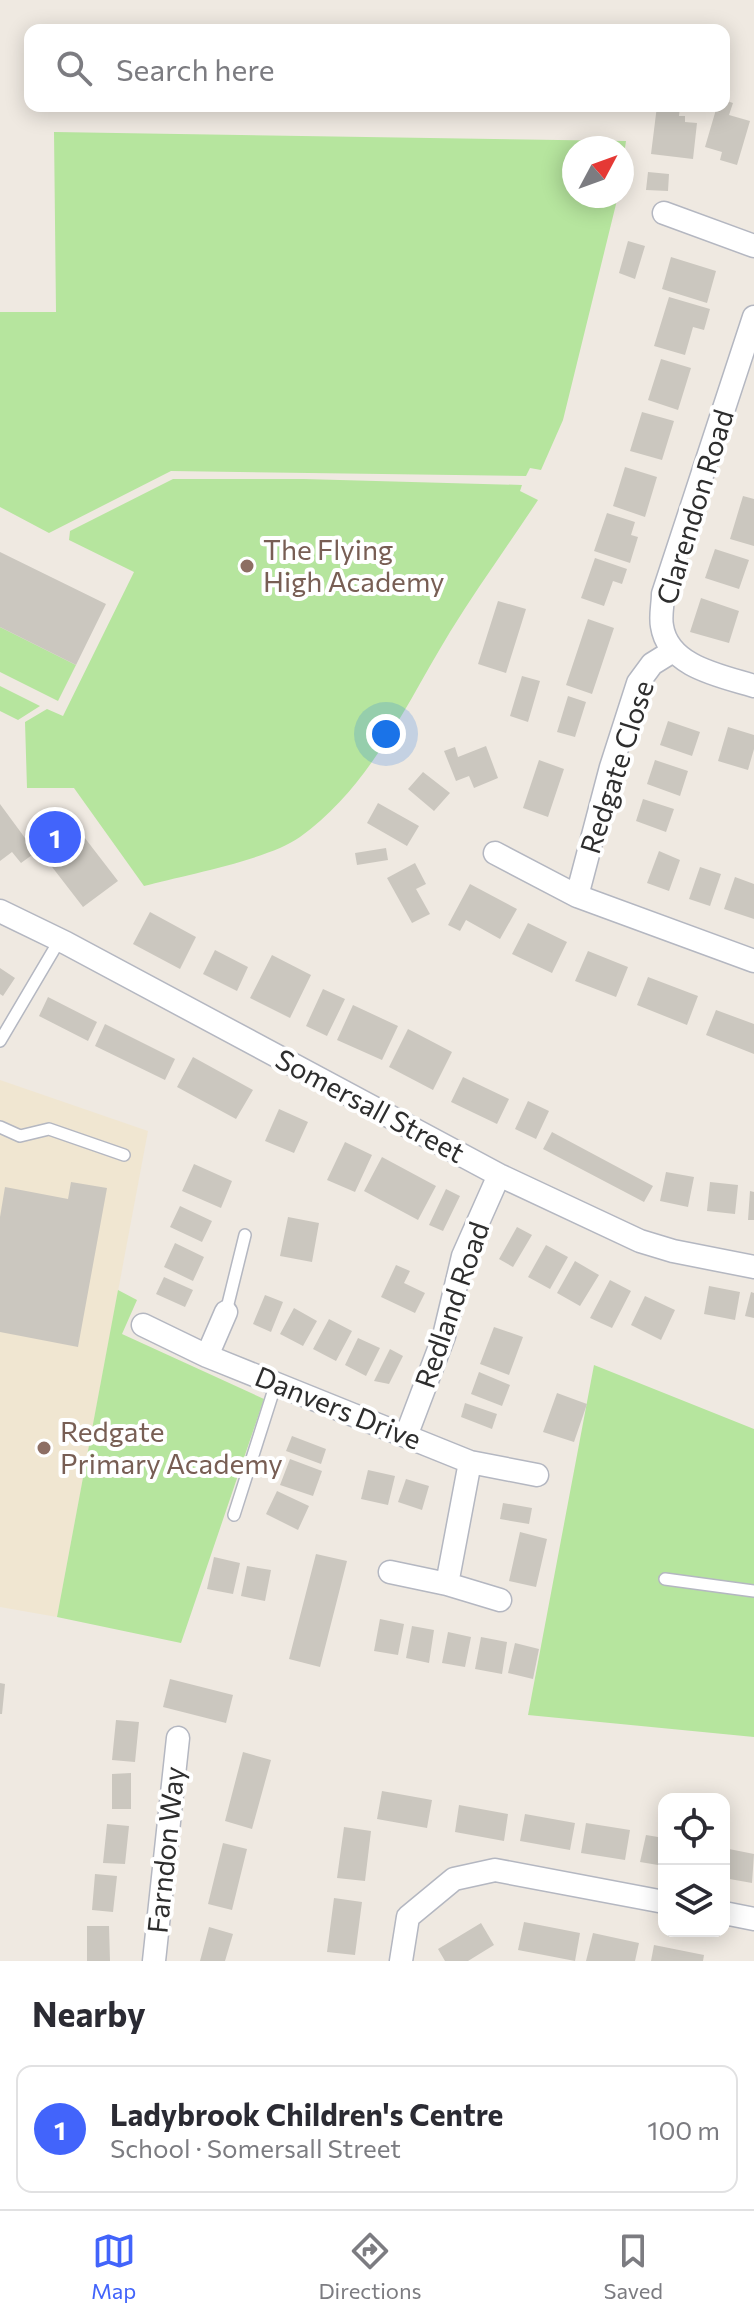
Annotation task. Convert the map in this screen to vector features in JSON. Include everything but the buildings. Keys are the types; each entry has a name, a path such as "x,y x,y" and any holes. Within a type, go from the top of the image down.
{"street":[{"path":"664,213 754,246"},
{"name":"Clarendon Road","path":"673,651 662,628 663,594 754,317"},
{"path":"673,651 695,667 754,686"},
{"name":"Redgate Close","path":"577,896 611,767 638,683 652,664 673,651"},
{"name":"Redgate Close","path":"495,853 577,896 754,961"},
{"name":"Somersall Street","path":"0,911 499,1175 640,1241 673,1251 754,1267"},
{"name":"Redland Road","path":"406,1436 444,1336 463,1256 499,1175"},
{"path":"207,1356 226,1312"},
{"name":"Danvers Drive","path":"143,1325 207,1356 470,1462 537,1475"},
{"path":"447,1584 470,1462"},
{"path":"390,1572 447,1584 500,1600"},
{"name":"Farndon Way","path":"154,1961 178,1738"},
{"path":"401,1961 408,1917 454,1879 495,1870 658,1901"},
{"path":"730,1914 754,1919"}],"lane":[{"path":"0,1041 59,941"},
{"path":"0,1127 20,1136 49,1129 124,1155"},
{"path":"226,1312 245,1235"},
{"path":"234,1515 276,1383"},
{"path":"665,1579 754,1591"}],"shaded area":[{"name":"Redgate Primary Academy","path":"0,1080 148,1131 57,1617 0,1607"}],"green space":[{"path":"54,132 562,140 562,208 615,208 563,420 541,470 530,468 526,476 171,471 49,533 0,507 0,312 56,312"},
{"path":"173,479 522,485 520,491 538,500 450,632 367,769 325,817 300,837 268,853 144,886 74,788 27,788 25,722 47,709 63,716 134,572 69,540 70,531"},
{"path":"0,627 76,665 58,701 0,672"},
{"path":"0,686 40,706 18,720 0,711"},
{"path":"118,1290 137,1300 122,1334 264,1399 181,1643 57,1617"},
{"path":"594,1365 754,1429 754,1737 528,1715"}],"place":[{"name":"The Flying High Academy","path":"247,566"},
{"name":"Ladybrook Children's Centre","path":"55,837"},
{"name":"Redgate Primary Academy","path":"44,1448"}]}
